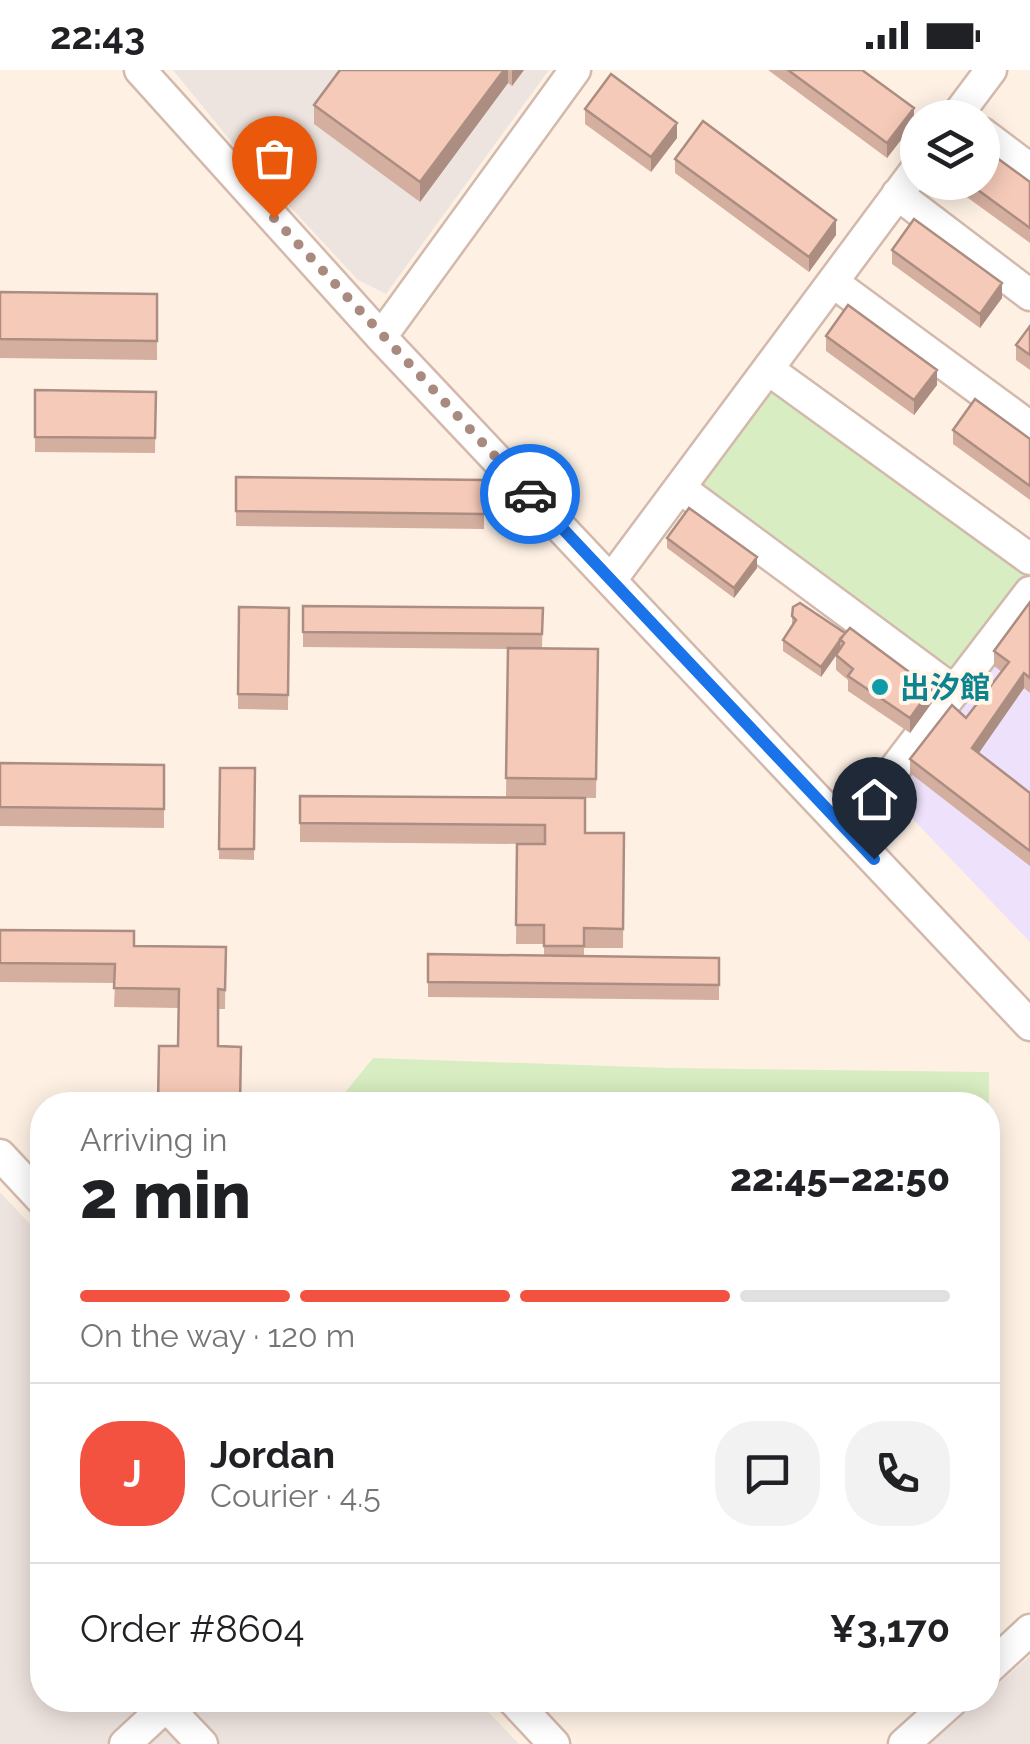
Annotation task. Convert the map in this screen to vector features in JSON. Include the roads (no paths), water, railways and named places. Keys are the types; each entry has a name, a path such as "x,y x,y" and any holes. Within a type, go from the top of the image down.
{"street":[{"path":"140,70 382,337 1030,1025"},
{"path":"382,337 574,70"},
{"path":"970,100 991,70"},
{"path":"1000,146 1030,168"},
{"path":"611,580 900,190"},
{"path":"897,194 1030,295"},
{"path":"834,283 1030,427"},
{"path":"769,370 1030,559"},
{"path":"680,488 954,691"},
{"path":"847,831 1030,592"},
{"path":"0,1154 30,1187"},
{"path":"1000,1658 1030,1630"},
{"path":"126,1744 160,1712"},
{"path":"172,1712 202,1744"},
{"path":"523,1712 554,1744"},
{"path":"904,1744 940,1712"}],"place":[{"name":"出汐館","path":"880,687"}]}
